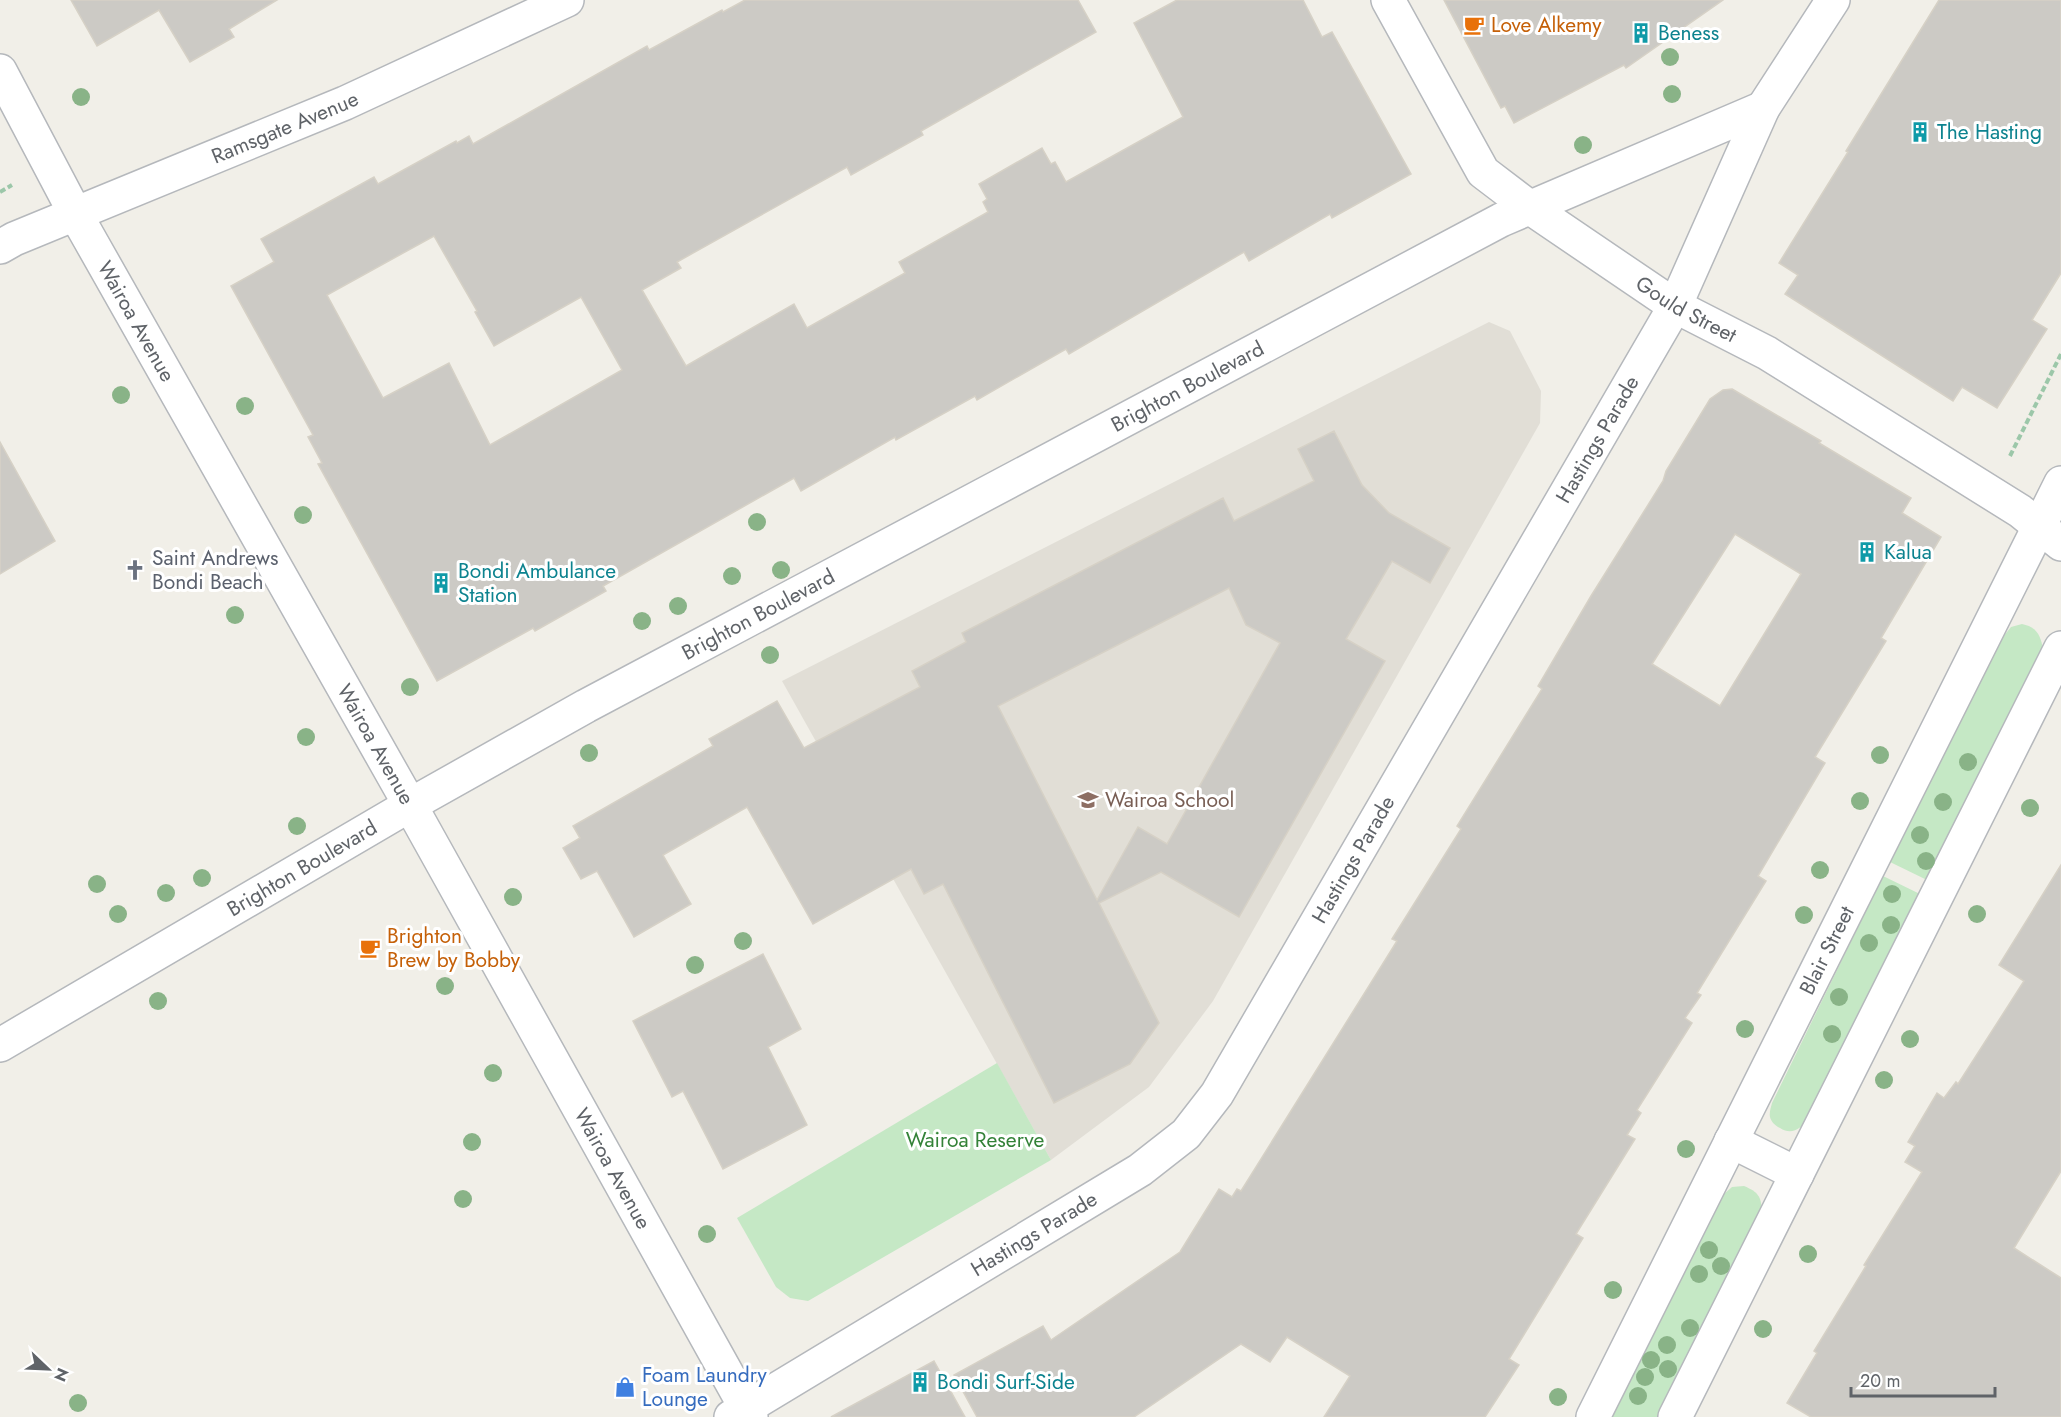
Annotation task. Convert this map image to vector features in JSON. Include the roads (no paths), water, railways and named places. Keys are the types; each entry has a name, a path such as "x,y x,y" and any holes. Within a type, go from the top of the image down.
{"street":[{"name":"Ramsgate Avenue","path":"0,246 345,103 567,0"},
{"name":"Gould Street","path":"1388,0 1483,172 1529,207 1675,306 1767,353 2020,511 2050,535"},
{"name":"Hastings Parade","path":"743,1414 1140,1170 1186,1134 1217,1094 1675,306 1763,108 1833,0"},
{"name":"Wairoa Avenue","path":"0,71 76,214 410,805 743,1414"},
{"path":"1529,207 1763,108"},
{"name":"Brighton Boulevard","path":"0,1045 410,805 586,706 1529,207"},
{"name":"Blair Street","path":"1593,1417 1731,1141 2050,535 2061,483"},
{"path":"1675,1417 2061,648"},
{"path":"1731,1141 1797,1174"}],"place":[{"name":"Love Alkemy","path":"1474,25"},
{"name":"Beness","path":"1641,33"},
{"name":"The Hasting","path":"1920,132"},
{"name":"Kalua","path":"1867,552"},
{"name":"Saint Andrews Bondi Beach","path":"135,570"},
{"name":"Bondi Ambulance Station","path":"441,583"},
{"name":"Wairoa School","path":"1088,800"},
{"name":"Brighton Brew by Bobby","path":"370,948"},
{"name":"Bondi Surf-Side","path":"920,1382"},
{"name":"Foam Laundry Lounge","path":"625,1387"}],"park label":[{"name":"Wairoa Reserve","path":"975,1140"}]}
